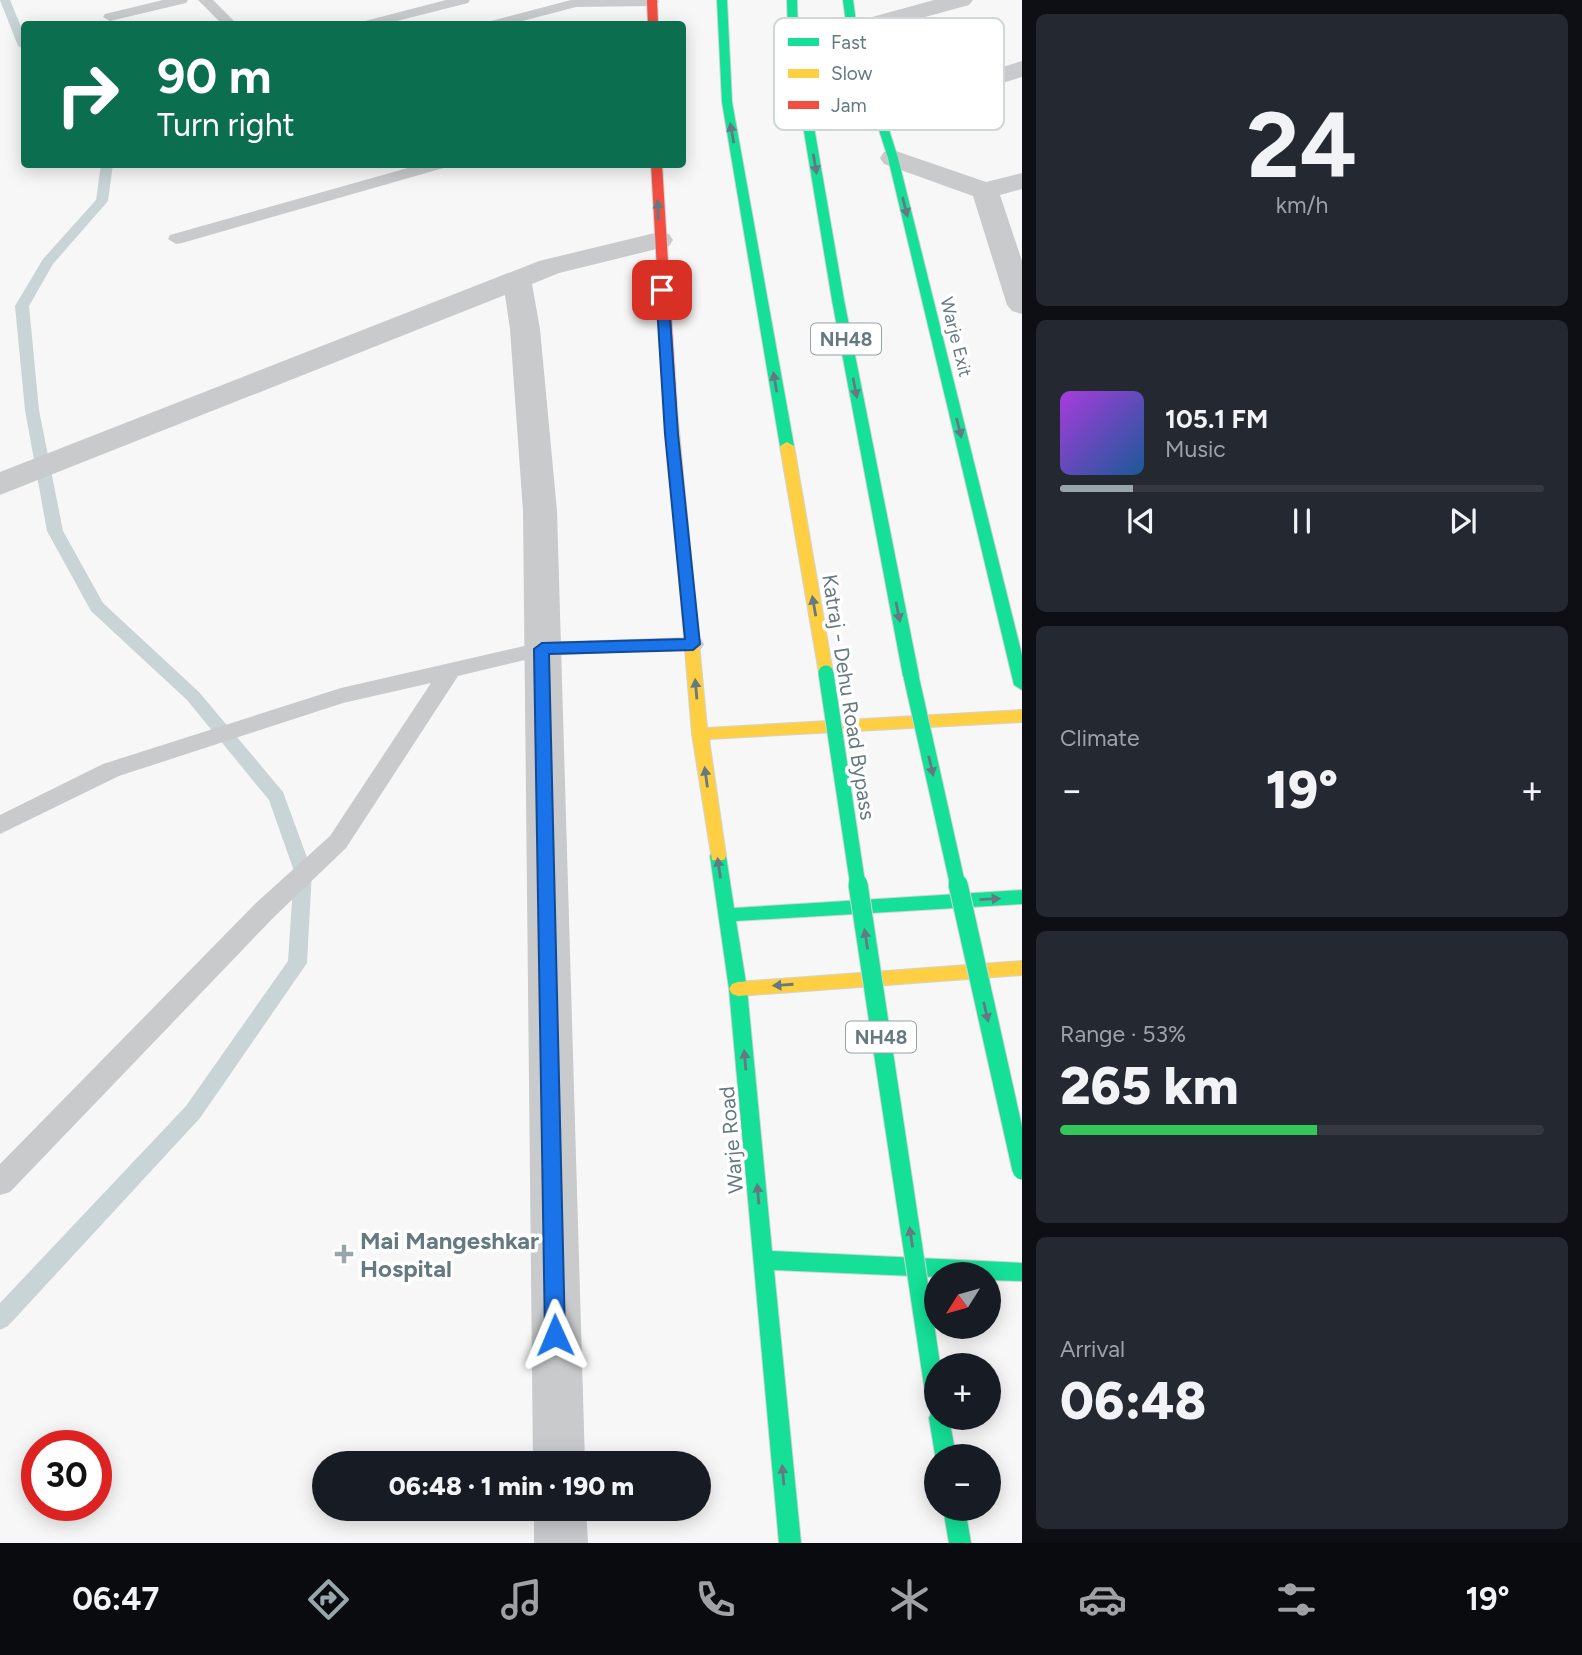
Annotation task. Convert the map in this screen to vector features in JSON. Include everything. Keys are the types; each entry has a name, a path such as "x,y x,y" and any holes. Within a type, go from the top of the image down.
{"main road":[{"name":"Katraj - Dehu Road Bypass","path":"722,0 727,102 826,673 929,1353"},
{"name":"NH48","path":"792,0 793,18"},
{"name":"Warje Exit","path":"848,0 850,18"},
{"path":"652,1 653,21"},
{"name":"NH48","path":"809,130 838,300 911,676 1022,1170"},
{"name":"Warje Exit","path":"884,130 893,158 1022,685"},
{"path":"656,168 672,434 700,734 1022,716"},
{"name":"Warje Road","path":"700,734 738,989 790,1543"},
{"path":"726,915 1022,897"},
{"path":"738,989 1022,968"},
{"path":"764,1260 1022,1272"},
{"path":"956,1521 960,1543"}],"street":[{"path":"896,18 961,0"},
{"path":"1004,74 1022,69"},
{"path":"893,158 985,191 1022,181"},
{"path":"985,191 1022,305"},
{"path":"0,484 86,447 550,267 659,240"},
{"path":"517,280 525,329 541,511 558,1451"},
{"path":"560,1521 561,1543"}],"lane":[{"path":"110,17 181,0"},
{"path":"205,0 227,21"},
{"path":"382,21 463,0"},
{"path":"507,21 576,3 652,1"},
{"path":"176,240 427,168"},
{"path":"0,825 111,770 341,696 542,649 693,644"},
{"path":"0,1183 265,910 338,842 450,671"}],"waterway":[{"path":"5,0 21,39"},
{"path":"0,1319 193,1112 297,963 303,871 277,797 193,696 97,607 55,531 32,410 22,306 48,262 102,201 106,168"}],"traffic: fast":[{"path":"722,0 727,102 787,446"},
{"path":"792,0 793,18"},
{"path":"848,0 850,18"},
{"path":"809,130 838,300 911,676"},
{"path":"884,130 1022,685"},
{"path":"826,673 929,1353"},
{"path":"911,676 1022,1170"},
{"path":"718,856 738,989 790,1543"},
{"path":"726,915 1022,897"},
{"path":"764,1260 1022,1272"},
{"path":"941,1430 943,1444"},
{"path":"956,1521 960,1543"}],"traffic: slow":[{"path":"671,409 700,734 718,856"},
{"path":"787,446 826,673"},
{"path":"700,734 1022,716"},
{"path":"738,989 1022,968"}],"traffic: jam":[{"path":"652,0 653,21"},
{"path":"656,168 671,409"}],"place":[{"name":"Mai Mangeshkar Hospital","path":"344,1254"}],"route":[{"path":"555,1335 542,649 693,644 686,600 662,290"}]}
